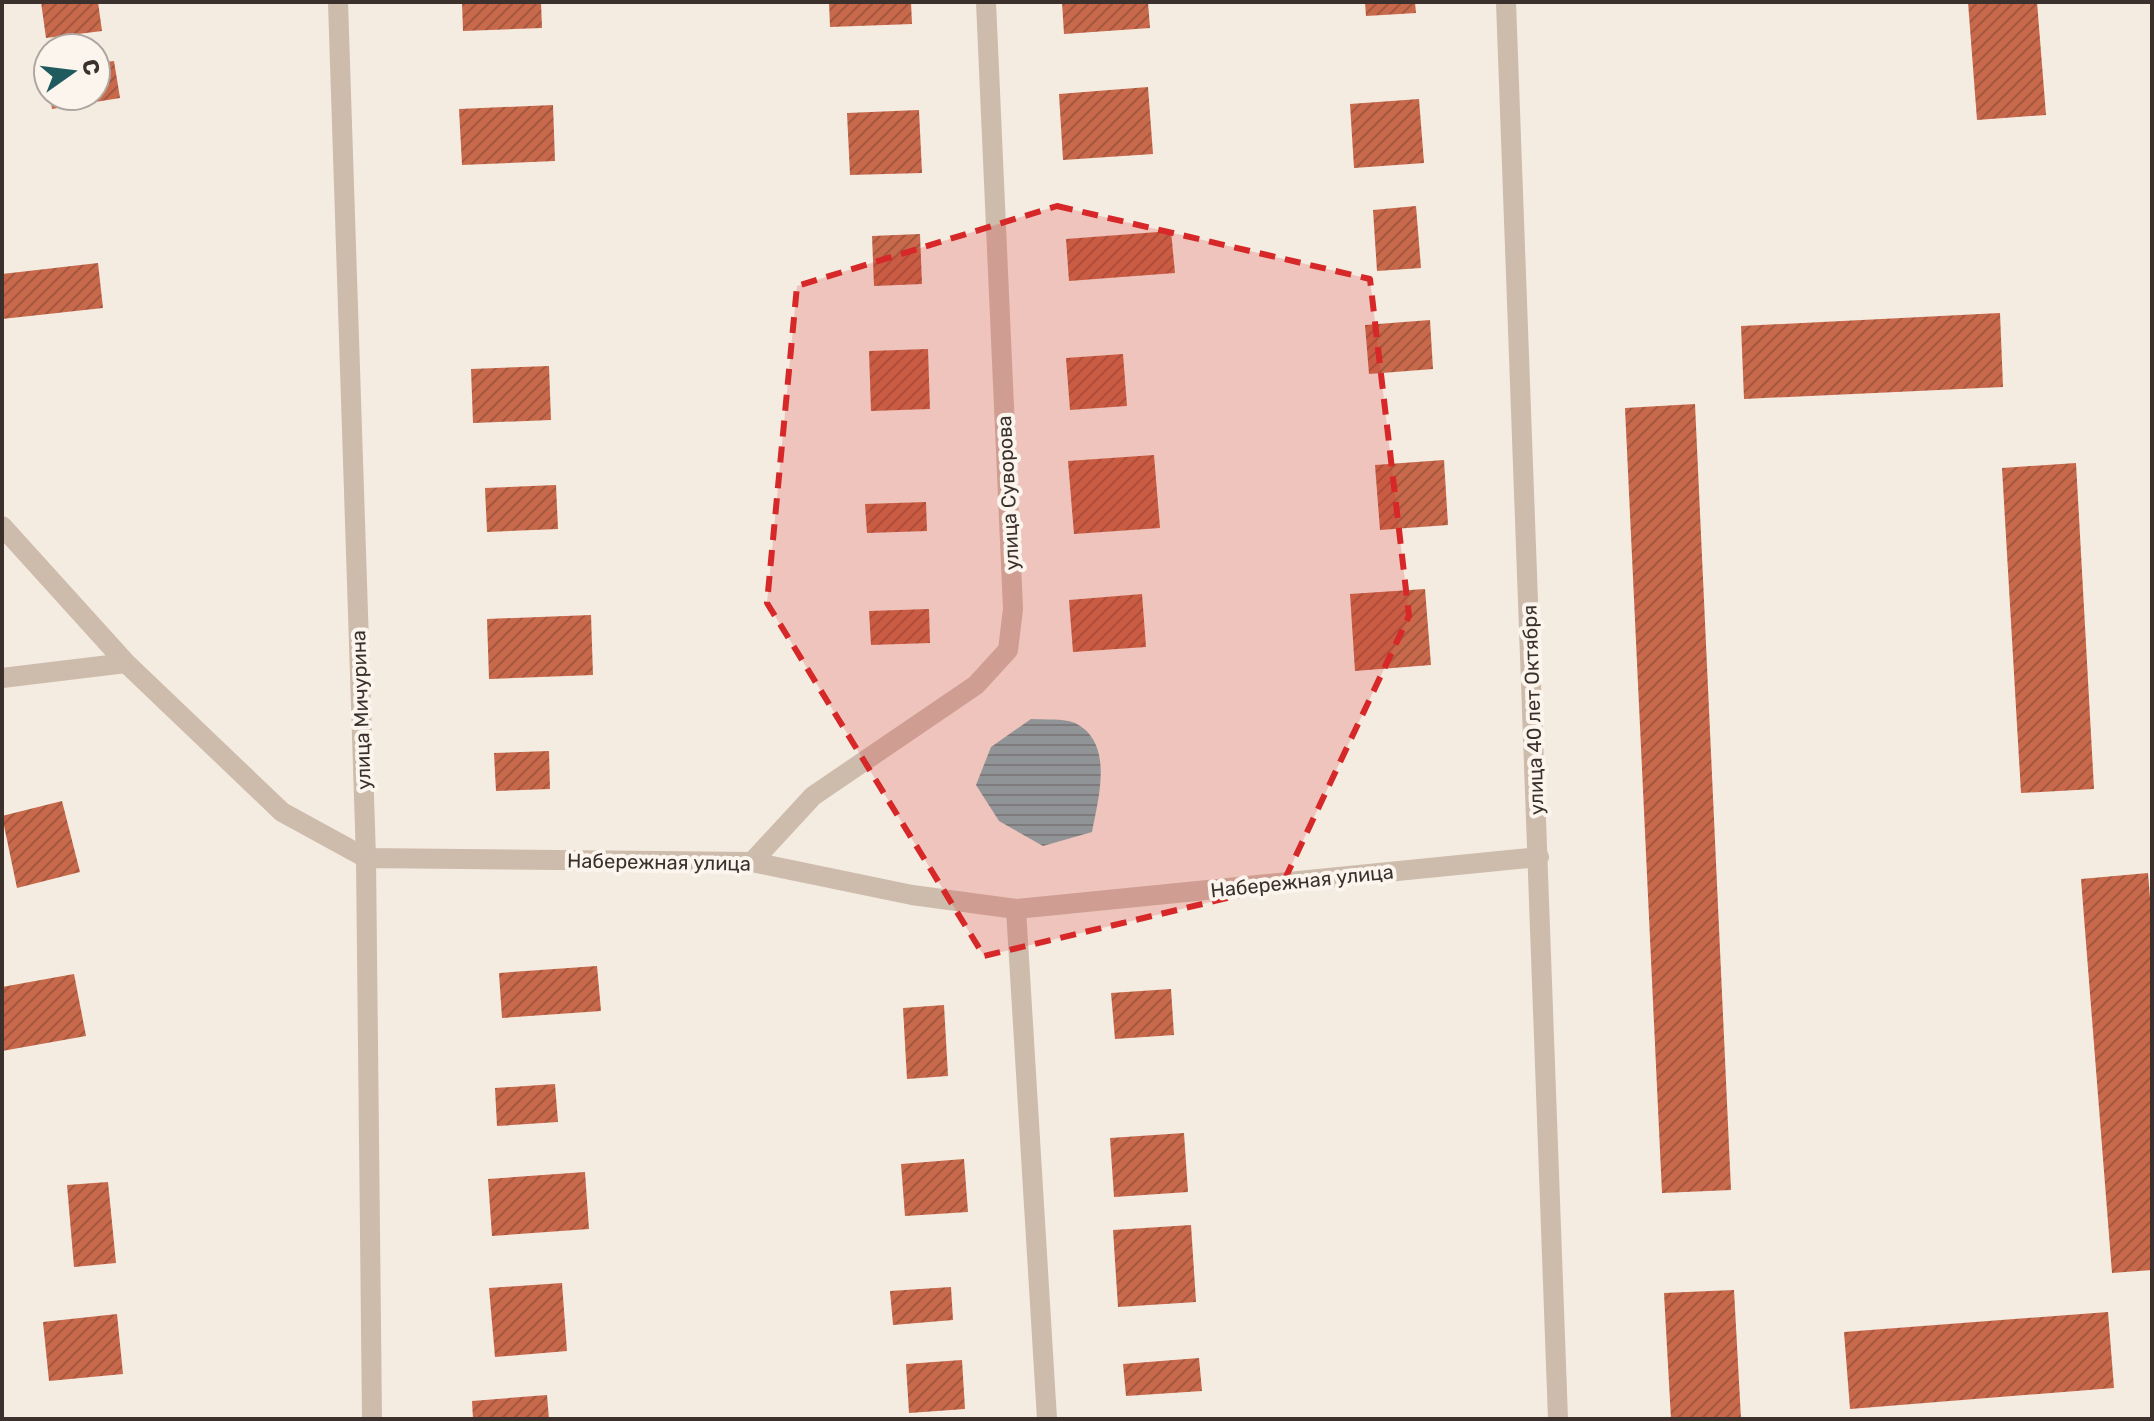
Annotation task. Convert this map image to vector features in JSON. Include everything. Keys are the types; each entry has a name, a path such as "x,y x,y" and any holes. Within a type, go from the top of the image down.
{"street":[{"name":"улица Мичурина","path":"338,2 366,858 372,1419"},
{"name":"улица Суворова","path":"752,862 813,796 976,685 1008,650 1013,609 986,2"},
{"name":"улица 40 лет Октября","path":"1506,2 1558,1419"},
{"name":"Набережная улица","path":"4,530 126,663 282,812 366,858 752,862 912,895 1016,909 1539,857"},
{"path":"2,678 126,663"},
{"path":"1016,909 1047,1419"}],"highlighted area":[{"path":"1057,206 1370,279 1409,616 1282,885 984,956 767,603 797,286"}],"water":[{"path":"1031,719 1070,721 1087,732 1095,744 1101,773 1092,832 1043,846 999,821 976,785 991,747"}],"building":[{"path":"41,2 98,2 102,31 45,32"},
{"path":"462,2 541,2 542,28 463,31"},
{"path":"829,2 911,2 912,24 830,27"},
{"path":"1062,2 1148,2 1150,28 1064,34"},
{"path":"1365,2 1415,2 1416,13 1366,16"},
{"path":"1968,2 2037,2 2046,115 1977,120"},
{"path":"112,61 120,98 112,99"},
{"path":"1148,87 1153,154 1063,160 1059,94"},
{"path":"1419,99 1424,163 1354,168 1350,104"},
{"path":"553,105 555,161 462,165 459,109"},
{"path":"919,110 922,173 850,175 847,113"},
{"path":"1416,206 1421,268 1377,271 1373,210"},
{"path":"1171,231 1175,273 1069,281 1066,239"},
{"path":"920,234 922,284 874,286 872,236"},
{"path":"98,263 103,308 2,319 2,274"},
{"path":"2000,313 2003,387 1744,399 1741,326"},
{"path":"1430,320 1433,369 1369,374 1365,325"},
{"path":"928,349 930,409 871,411 869,351"},
{"path":"1123,354 1127,406 1070,410 1066,358"},
{"path":"549,366 551,420 473,423 471,369"},
{"path":"1695,404 1731,1190 1662,1193 1625,408"},
{"path":"1154,455 1160,528 1074,534 1068,461"},
{"path":"1444,460 1448,525 1380,530 1375,465"},
{"path":"2076,463 2094,789 2021,793 2002,468"},
{"path":"556,485 558,529 487,532 485,488"},
{"path":"926,502 927,531 867,533 865,504"},
{"path":"1425,589 1431,665 1355,671 1350,594"},
{"path":"1142,594 1146,647 1073,652 1069,600"},
{"path":"929,609 930,643 871,645 869,611"},
{"path":"591,615 593,675 489,679 487,619"},
{"path":"549,751 550,789 496,791 494,753"},
{"path":"62,801 80,872 17,888 2,816"},
{"path":"2148,873 2152,922 2152,1270 2112,1273 2081,879"},
{"path":"597,966 601,1011 502,1018 499,973"},
{"path":"74,974 86,1036 2,1051 2,987"},
{"path":"1171,989 1174,1035 1115,1039 1111,993"},
{"path":"944,1005 948,1076 907,1079 903,1008"},
{"path":"555,1084 558,1122 497,1126 495,1088"},
{"path":"1184,1133 1188,1192 1114,1197 1110,1138"},
{"path":"964,1159 968,1212 905,1216 901,1164"},
{"path":"585,1172 589,1229 492,1236 488,1179"},
{"path":"108,1182 116,1263 74,1267 67,1185"},
{"path":"1191,1225 1196,1302 1118,1307 1113,1230"},
{"path":"562,1283 567,1351 495,1357 489,1288"},
{"path":"951,1287 953,1320 893,1325 890,1291"},
{"path":"1734,1290 1741,1419 1671,1419 1664,1293"},
{"path":"2108,1312 2114,1388 1850,1409 1844,1332"},
{"path":"117,1314 123,1374 49,1381 43,1322"},
{"path":"1199,1358 1202,1391 1126,1396 1123,1364"},
{"path":"962,1360 965,1409 909,1413 906,1364"},
{"path":"547,1395 549,1419 473,1419 472,1401"}]}
